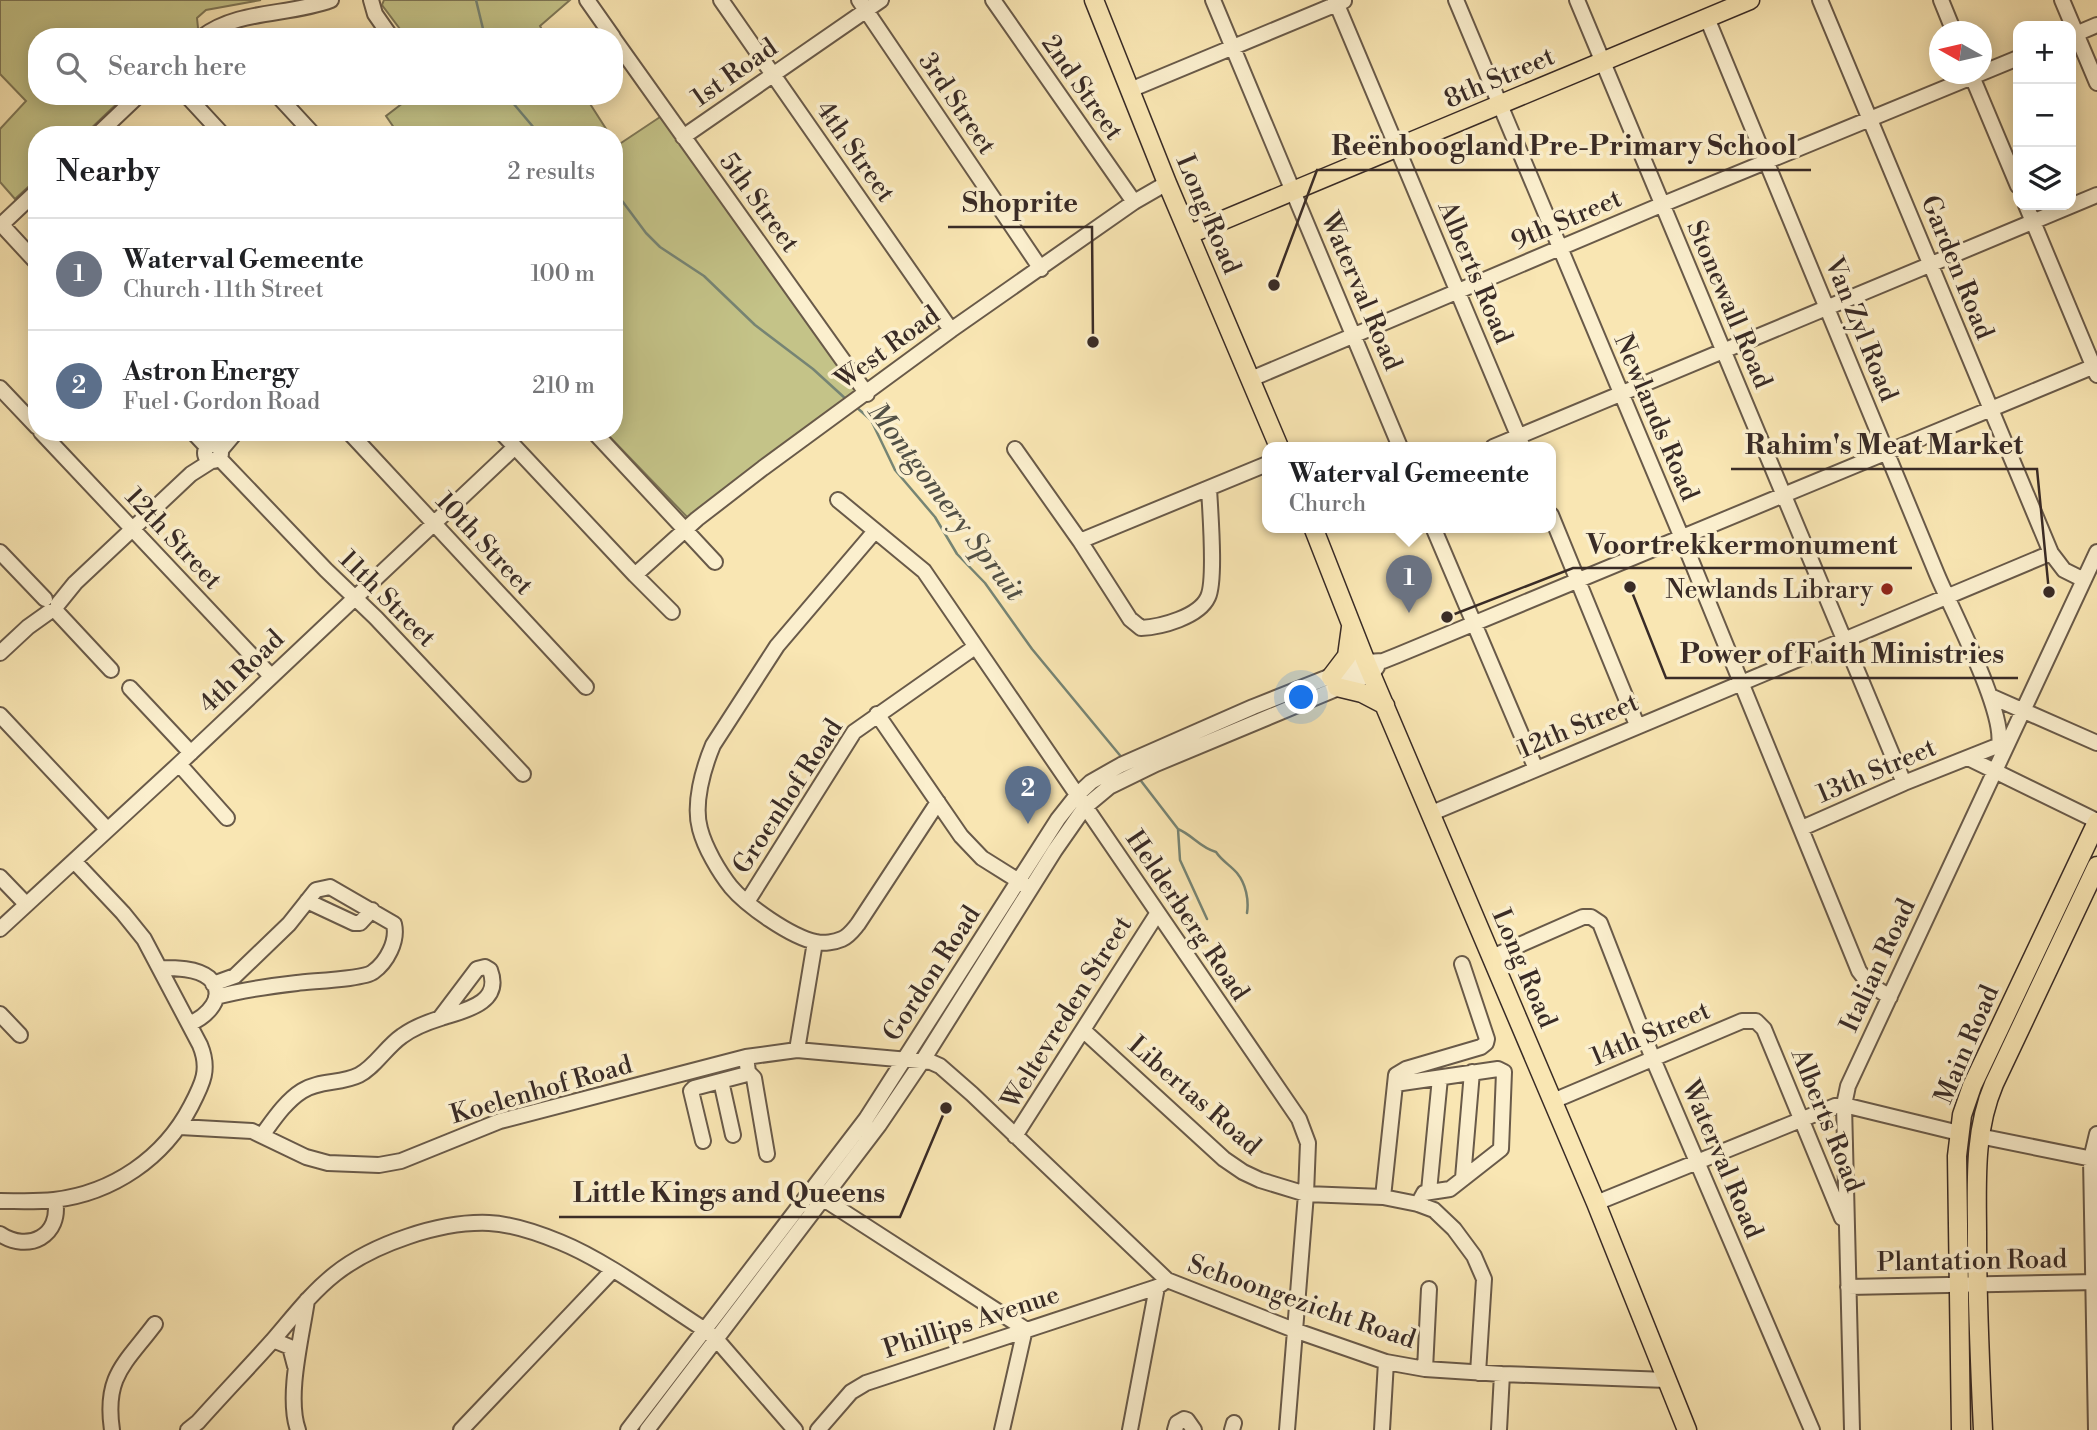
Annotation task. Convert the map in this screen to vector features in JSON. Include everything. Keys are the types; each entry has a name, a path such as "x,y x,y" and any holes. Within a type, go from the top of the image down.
{"main road":[{"name":"Long Road","path":"1094,0 1167,183 1277,442"},
{"name":"8th Street","path":"1190,234 1750,0"},
{"name":"Long Road","path":"1314,533 1351,621 1374,665 1385,705 1596,1203 1687,1430"},
{"path":"1351,621 1347,656 1334,682 1385,705"},
{"name":"Main Road","path":"1961,1430 1957,1165 1964,1108 2097,822"},
{"name":"Main Road","path":"1983,1430 1977,1283 1979,1136 1982,1118 1994,1084 2097,866"}],"street":[{"path":"225,28 239,19 331,0"},
{"path":"371,0 375,14 385,28"},
{"name":"5th Street","path":"587,0 606,28"},
{"name":"4th Street","path":"721,0 951,330"},
{"name":"1st Road","path":"683,137 773,75 863,5 881,0"},
{"name":"2nd Street","path":"993,0 1133,202"},
{"name":"Waterval Road","path":"1213,0 1398,442"},
{"name":"Newlands Road","path":"1456,0 1682,538 1859,971 1870,985 1890,997"},
{"name":"Stonewall Road","path":"1577,0 1904,783"},
{"name":"Garden Road","path":"1820,0 2051,553"},
{"path":"1941,0 1950,21"},
{"path":"2062,0 2069,21"},
{"path":"1130,90 1339,1"},
{"name":"Alberts Road","path":"1339,1 1397,148 1520,442"},
{"name":"3rd Street","path":"863,5 1041,269"},
{"name":"Van Zyl Road","path":"1707,18 1946,597 1990,696 2004,743"},
{"path":"2076,34 2097,25"},
{"path":"2076,41 2097,83"},
{"name":"5th Street","path":"623,52 683,137 858,400"},
{"name":"9th Street","path":"1992,68 2013,60"},
{"name":"9th Street","path":"1251,379 1953,84"},
{"path":"1975,84 2013,174"},
{"path":"106,126 129,105"},
{"path":"195,105 215,126"},
{"path":"286,105 306,126"},
{"name":"West Road","path":"641,570 685,530 762,468 951,330 1133,202 1167,183"},
{"path":"1520,442 1620,393 1725,352 2097,195"},
{"path":"28,200 1,225 28,254"},
{"path":"1374,665 1886,452 2096,369 2028,210"},
{"path":"0,388 28,418"},
{"name":"12th Street","path":"49,441 271,676"},
{"name":"11th Street","path":"203,441 376,618 523,774"},
{"path":"0,653 225,441"},
{"name":"10th Street","path":"357,441 586,687"},
{"path":"509,441 641,570 672,612"},
{"path":"602,441 715,562"},
{"name":"4th Road","path":"0,929 515,447"},
{"path":"1015,449 1135,625 1141,628 1166,625 1194,611 1203,605 1208,597 1211,577 1209,488"},
{"path":"1080,541 1262,466"},
{"name":"Helderberg Road","path":"838,500 925,571 1299,1119 1308,1143 1287,1430"},
{"path":"1556,527 1637,725"},
{"path":"875,531 777,646 719,735 706,761 698,814 700,829 728,884 747,902 792,932 823,943 843,939 858,925 938,802"},
{"path":"1436,533 1536,769"},
{"path":"0,552 111,670"},
{"name":"Italian Road","path":"1852,1430 1844,1105 1848,1086 2004,743 2097,552"},
{"path":"2051,553 2064,570 2084,580"},
{"name":"12th Street","path":"1432,813 2051,553"},
{"name":"Groenhof Road","path":"747,902 854,732 975,647"},
{"name":"Gordon Road","path":"1081,801 1374,665"},
{"name":"Gordon Road","path":"628,1430 866,1119 1081,801 1091,782 1125,762 1253,707 1334,682"},
{"path":"130,688 191,753"},
{"path":"1990,696 2097,743"},
{"path":"877,714 954,827 972,848 1024,885"},
{"path":"0,715 107,830"},
{"name":"13th Street","path":"1802,828 2004,743"},
{"name":"13th Street","path":"1969,758 2097,822"},
{"path":"179,764 227,818"},
{"path":"0,1201 55,1200 87,1192 128,1176 148,1162 180,1127 206,1069 206,1059 190,1024 144,939 74,861"},
{"path":"0,877 26,904"},
{"name":"Gordon Road","path":"647,1430 879,1125 923,1060 1024,885"},
{"path":"330,887 394,924 396,932 386,958 371,974 244,990 215,991 235,976 289,924 316,890 330,887"},
{"path":"307,901 354,923 360,923 372,910"},
{"name":"Weltevreden Street","path":"1015,1136 1157,914"},
{"name":"Waterval Road","path":"1492,957 1583,918 1596,919 1812,1430"},
{"path":"797,1050 815,942"},
{"path":"1383,1197 1395,1075 1481,1047 1486,1043 1487,1039 1462,964"},
{"path":"160,968 191,971 209,978 215,991 214,1004 205,1017 190,1024"},
{"path":"0,1014 20,1035"},
{"path":"263,1134 299,1092 308,1087 361,1074 398,1038 440,1018"},
{"name":"14th Street","path":"1553,1101 1747,1019 1756,1021 1764,1029"},
{"name":"Alberts Road","path":"1764,1029 1846,1231"},
{"name":"Libertas Road","path":"1083,1030 1224,1159 1243,1172 1306,1194 1383,1197 1434,1210 1454,1228 1474,1256 1484,1279 1478,1373"},
{"name":"Koelenhof Road","path":"180,1127 252,1131 306,1157 340,1164 379,1165 401,1161 500,1121 797,1050 923,1060"},
{"name":"Schoongezicht Road","path":"923,1060 940,1066 1015,1136 1162,1284 1386,1362 1425,1369 1478,1373 1667,1380"},
{"path":"703,1141 691,1091 720,1081 747,1064 754,1078 768,1154"},
{"path":"1395,1084 1498,1069 1504,1072 1502,1147 1450,1189 1424,1193 1418,1204"},
{"path":"1463,1178 1472,1072"},
{"path":"1429,1191 1440,1078"},
{"path":"720,1081 733,1135"},
{"path":"1596,1203 1827,1108 1844,1105 1959,1133"},
{"path":"2096,1430 2094,1159 2097,1134"},
{"path":"1979,1136 2094,1159"},
{"path":"811,1190 1025,1329 1002,1430"},
{"path":"0,1234 23,1242 49,1233 57,1217 55,1200"},
{"path":"188,1430 307,1300 337,1272 366,1255 417,1234 465,1223 492,1223 526,1230 562,1242 612,1270 705,1330 717,1340 795,1430"},
{"path":"461,1430 612,1270"},
{"name":"Plantation Road","path":"1848,1287 2094,1282"},
{"path":"1130,1430 1162,1284"},
{"name":"Phillips Avenue","path":"818,1430 851,1392 866,1382 1162,1284"},
{"path":"1425,1369 1429,1289"},
{"path":"298,1430 293,1405 307,1300"},
{"path":"112,1430 110,1399 116,1376 155,1324"},
{"path":"273,1340 283,1343 292,1351 297,1374"},
{"path":"1382,1430 1386,1362"},
{"path":"1499,1430 1502,1374"},
{"path":"1175,1430 1177,1423 1184,1419 1188,1420 1194,1430"}],"shaded area":[{"path":"0,0 261,0 206,10 197,18 198,28 28,28 28,105 116,105 93,126 28,126 28,187 15,199 0,182 0,129 26,101 0,74"},
{"path":"384,0 570,0 540,26 541,28 399,28 382,5"},
{"path":"400,105 591,105 604,126 393,126 386,116"},
{"path":"666,113 863,393 690,520 614,441 623,441 623,142"}],"waterway":[{"name":"Montgomery Spruit","path":"476,0 483,28"},
{"name":"Montgomery Spruit","path":"515,105 532,126"},
{"name":"Montgomery Spruit","path":"623,202 660,247 704,276 755,325 813,369 847,400"},
{"name":"Montgomery Spruit","path":"855,406 871,420 895,470 935,517 957,554 985,583 1032,649 1123,759"},
{"name":"Montgomery Spruit","path":"1138,777 1178,829 1180,860 1207,919"},
{"path":"1178,829 1216,852 1237,873 1246,892 1247,913"}],"place":[{"name":"Reënboogland Pre-Primary School","path":"1274,285"},
{"name":"Shoprite","path":"1093,342"},
{"name":"Power of Faith Ministries","path":"1630,587"},
{"name":"Newlands Library","path":"1887,589"},
{"name":"Rahim's Meat Market","path":"2049,592"},
{"name":"Waterval Gemeente","path":"1409,613"},
{"name":"Voortrekkermonument","path":"1447,617"},
{"name":"Astron Energy","path":"1028,824"},
{"name":"Little Kings and Queens","path":"946,1108"}]}
